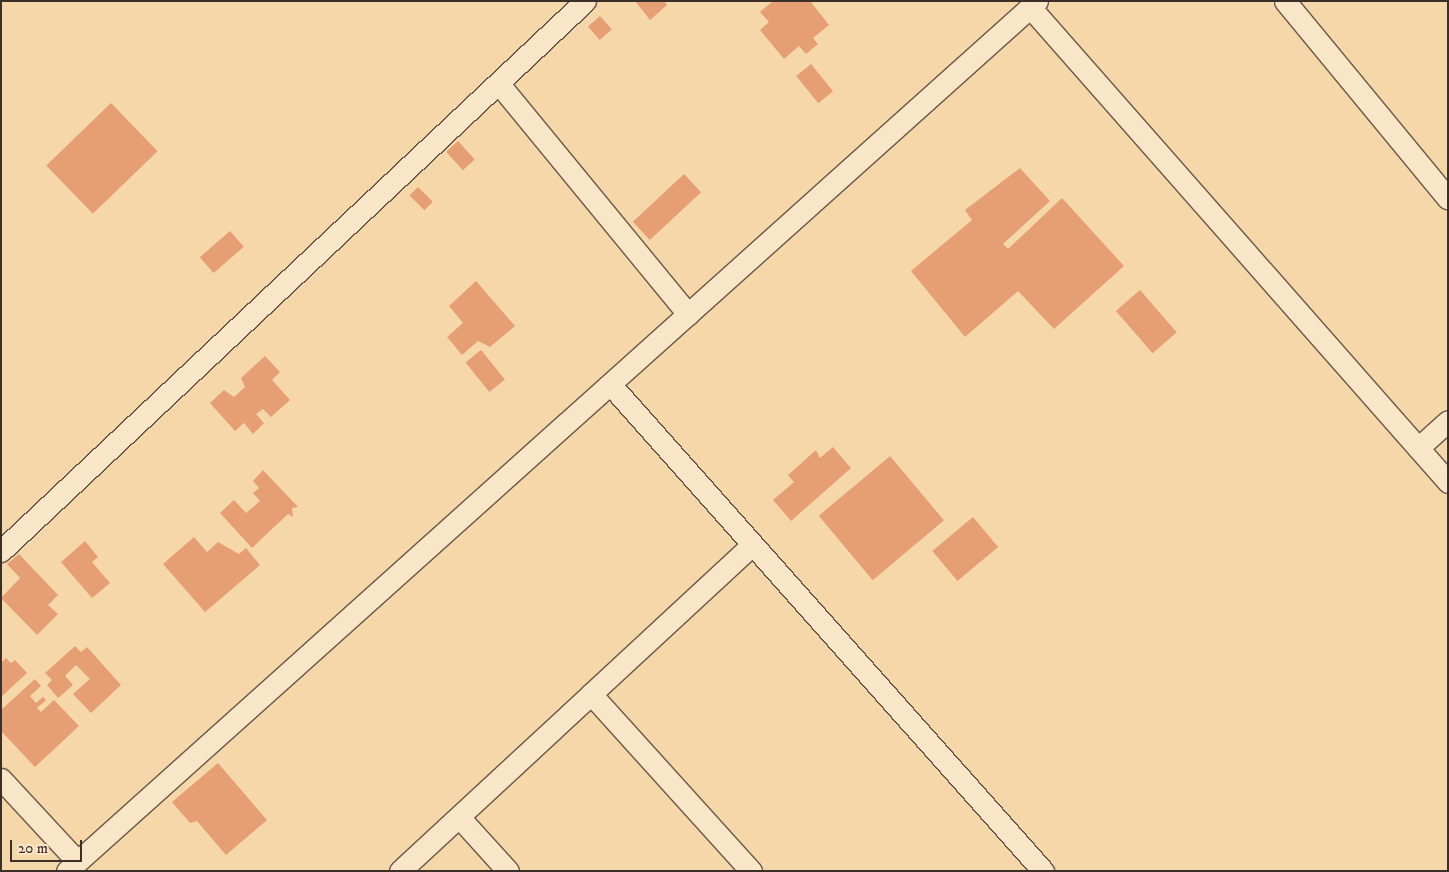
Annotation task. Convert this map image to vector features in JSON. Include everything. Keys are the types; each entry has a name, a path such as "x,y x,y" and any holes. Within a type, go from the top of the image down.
{"street":[{"path":"1,551 585,1"},
{"path":"1285,1 1448,199"},
{"path":"1,779 72,866 1033,4 1448,482"},
{"path":"499,84 688,314"},
{"path":"610,384 751,546 1043,871"},
{"path":"1418,448 1448,421"},
{"path":"400,871 751,546"},
{"path":"591,694 751,871"},
{"path":"459,817 505,870"}],"building":[{"path":"635,1 664,1 667,5 650,20"},
{"path":"773,1 810,1 829,25 813,38 818,44 806,54 799,46 784,59 760,30 769,22 760,12"},
{"path":"600,16 612,30 600,40 588,26"},
{"path":"811,64 833,91 818,103 796,76"},
{"path":"111,103 158,151 93,214 46,166"},
{"path":"458,141 475,160 463,170 446,152"},
{"path":"1020,168 1050,201 1003,244 1008,249 1062,198 1124,266 1054,329 1018,291 965,337 911,271 972,220 965,210"},
{"path":"684,174 701,192 650,240 633,222"},
{"path":"418,187 433,202 424,210 410,195"},
{"path":"230,231 244,247 214,273 200,257"},
{"path":"476,281 515,326 490,347 478,341 462,355 447,337 463,323 449,306"},
{"path":"1140,290 1177,332 1153,353 1116,311"},
{"path":"481,350 505,380 489,392 465,363"},
{"path":"265,356 280,372 272,380 290,400 271,417 263,409 256,414 264,423 253,434 244,423 235,431 210,403 224,390 234,397 245,387 241,378"},
{"path":"833,447 851,468 791,521 773,500 794,482 788,475 816,450 820,458"},
{"path":"890,456 944,520 873,580 819,516"},
{"path":"263,470 298,507 292,508 293,517 288,514 252,548 220,513 234,500 246,513 260,501 253,493 259,488 253,481"},
{"path":"973,517 998,547 957,581 932,551"},
{"path":"194,537 207,552 218,542 239,554 246,548 260,565 205,612 163,564"},
{"path":"85,541 98,557 92,562 110,583 92,598 61,562"},
{"path":"19,554 58,595 48,605 58,614 37,635 1,598 20,578 7,564"},
{"path":"75,646 81,652 87,647 121,685 91,713 73,694 90,679 76,665 65,676 73,685 58,698 47,685 52,680 45,673"},
{"path":"6,658 11,663 15,660 27,673 1,697 1,663"},
{"path":"35,679 41,686 30,696 36,703 43,697 46,700 37,708 41,712 54,700 79,726 35,767 1,731 1,710"},
{"path":"218,763 267,820 226,855 197,821 190,823 172,802"}]}
